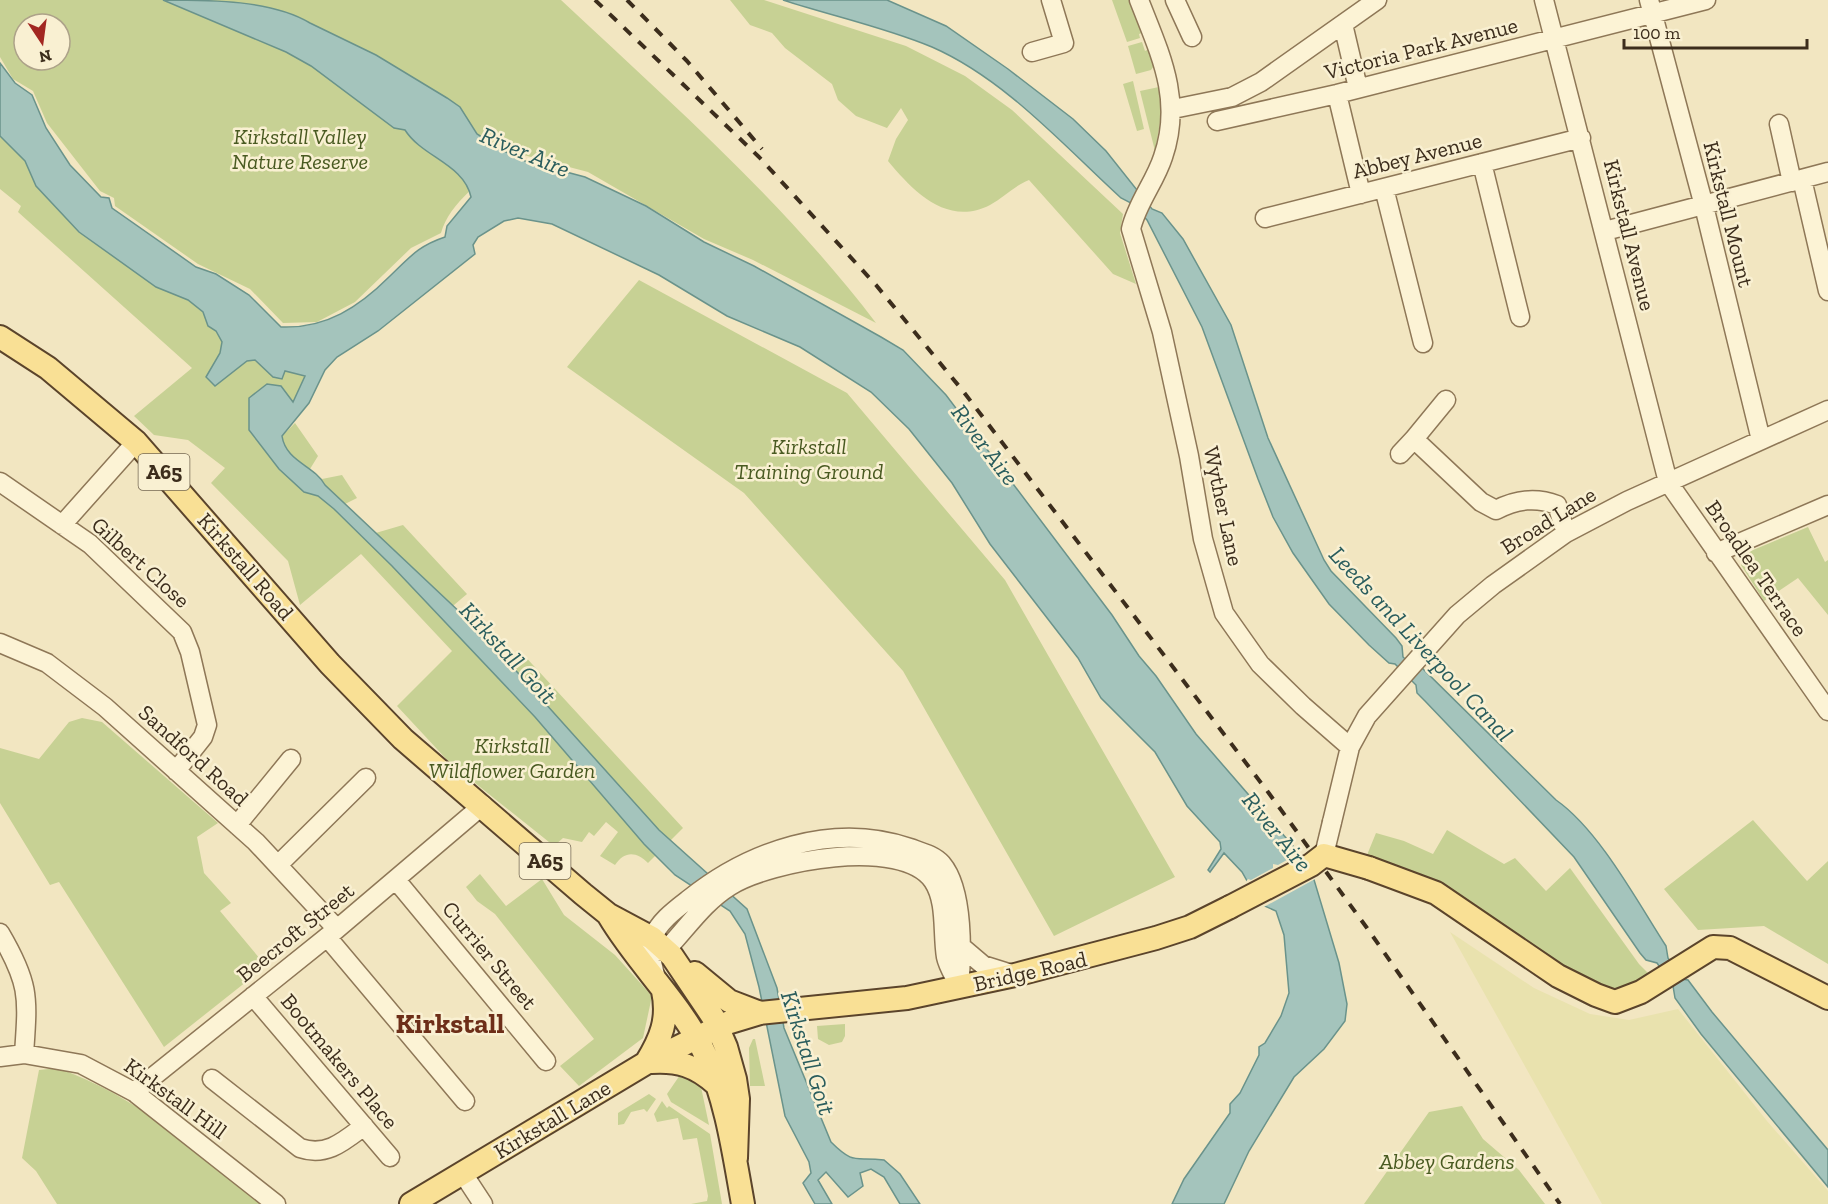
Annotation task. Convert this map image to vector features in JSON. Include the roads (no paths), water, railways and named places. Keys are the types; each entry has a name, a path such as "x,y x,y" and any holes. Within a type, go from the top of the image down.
{"main road":[{"name":"Kirkstall Road","path":"0,337 48,368 136,442 330,664 403,739 483,805"},
{"name":"A65","path":"483,805 616,923 665,950 717,1023 743,1204"},
{"path":"1324,855 1369,868 1436,893 1558,976 1615,1002 1641,992 1713,946 1730,948 1828,998"},
{"name":"Bridge Road","path":"696,1038 717,1023 760,1013 887,1001 959,988 1156,938 1190,927 1311,865 1324,855"},
{"name":"A65","path":"616,923 724,1076"},
{"path":"646,1063 668,1061 686,1064 703,1072 724,1076 738,1032 760,1013 729,1001 665,950"},
{"path":"646,1063 664,1029 665,1009 659,983"},
{"name":"Kirkstall Lane","path":"411,1204 646,1063 696,1038"}],"street":[{"path":"1032,52 1064,43 1051,0"},
{"name":"Wyther Lane","path":"1139,0 1159,51 1173,109 1163,158 1133,218 1131,229 1162,332 1189,456 1203,539 1224,613 1260,664 1350,747"},
{"path":"1175,0 1192,37"},
{"path":"1173,109 1232,97 1261,82 1377,0"},
{"name":"Kirkstall Avenue","path":"1544,0 1668,482"},
{"name":"Victoria Park Avenue","path":"1218,122 1555,39 1650,7 1706,0"},
{"name":"Kirkstall Mount","path":"1650,7 1704,206 1761,440"},
{"path":"1343,24 1358,88"},
{"path":"1337,94 1361,194"},
{"path":"1779,124 1828,291"},
{"name":"Abbey Avenue","path":"1265,218 1581,138"},
{"path":"1482,163 1520,317"},
{"path":"1605,231 1828,172"},
{"path":"1384,188 1423,343"},
{"path":"1400,454 1446,400"},
{"name":"Broad Lane","path":"1350,747 1367,716 1396,682 1422,657 1456,615 1512,569 1566,533 1668,482 1828,410"},
{"path":"1414,439 1481,502 1496,510 1524,500 1542,499 1557,506 1566,533"},
{"path":"62,525 136,442"},
{"name":"Gilbert Close","path":"0,482 90,544 176,624 186,641 207,725 203,737 176,771"},
{"name":"Broadlea Terrace","path":"1668,482 1828,711"},
{"path":"1716,553 1828,505"},
{"name":"Sandford Road","path":"0,643 47,663 105,707 237,825 278,865 465,1101"},
{"path":"1324,855 1350,747"},
{"path":"237,825 291,759"},
{"path":"278,865 366,778"},
{"name":"Beecroft Street","path":"134,1092 332,933 483,805"},
{"path":"616,923 667,918 702,898 725,881 802,861 880,856 895,851 928,854 940,862 947,871 956,905 963,948 959,988"},
{"path":"895,851 934,882 943,915 946,959 959,988"},
{"name":"Currier Street","path":"396,880 546,1061"},
{"path":"665,950 702,898"},
{"path":"659,983 665,950 667,918"},
{"path":"0,933 18,964 26,987 24,1054"},
{"path":"963,948 983,965 1015,975"},
{"name":"Bootmakers Place","path":"253,996 390,1157"},
{"name":"Kirkstall Hill","path":"0,1057 24,1054 81,1064 134,1092 276,1204"},
{"path":"212,1079 300,1148 308,1151 328,1150 364,1126"},
{"path":"462,1172 483,1204"}],"water":[{"name":"River Aire","path":"163,0 240,3 278,10 295,15 376,55 460,107 477,134 504,151 525,161 585,177 646,206 704,242 754,266 903,350 946,395 1112,615 1196,734 1293,846 1312,873 1339,963 1347,1004 1345,1021 1324,1049 1294,1077 1249,1151 1224,1204 1172,1204 1184,1179 1230,1113 1230,1104 1240,1093 1259,1055 1259,1047 1265,1043 1281,1016 1289,993 1284,935 1276,911 1260,904 1242,872 1224,853 1210,872 1208,870 1221,849 1220,842 1187,806 1155,752 1101,698 1078,658 990,544 952,483 909,429 871,392 800,347 727,316 659,275 552,224 518,218 504,221 478,237 473,245 475,254 378,331 337,357 325,370 309,403 282,436 294,458 320,478 483,634 659,830 747,909 777,988 784,1028 831,1142 851,1157 884,1160 900,1174 920,1204 900,1204 884,1177 871,1169 860,1173 863,1186 848,1197 826,1172 818,1180 832,1204 815,1204 803,1183 811,1173 809,1162 785,1116 759,987 745,934 730,911 675,875 644,844 535,717 392,566 334,509 318,496 304,492 279,469 249,430 249,398 267,384 281,386 293,402 305,376 285,371 282,379 273,377 255,360 247,361 215,386 206,377 220,353 222,342 216,331 208,326 203,312 188,300 156,287 79,232 36,186 25,161 0,136 0,63 15,83 32,95 46,128 70,165 101,197 109,198 112,208 196,267 216,274 249,295 281,327 313,324 341,314 366,297 415,253 428,244 445,237 447,226 471,197 467,186 452,168 412,139 405,130 394,128 311,66 286,52"},
{"path":"783,0 887,0 946,26 1008,69 1073,119 1106,151 1152,209 1162,213 1183,239 1231,325 1268,438 1331,571 1396,638 1402,646 1403,657 1417,670 1422,668 1587,829 1630,888 1666,946 1668,958 1682,979 1688,980 1712,1012 1828,1150 1828,1187 1701,1034 1675,998 1673,986 1657,963 1646,960 1640,953 1574,857 1417,693 1416,685 1395,664 1389,663 1369,645 1329,604 1293,553 1273,517 1202,327 1147,220 1131,203 1121,198 1009,95 959,61 932,47 895,33"}],"railway":[{"path":"595,0 759,157 876,285 963,391 1268,792 1367,928 1560,1204"},
{"path":"627,0 687,61 762,149"}],"district":[{"name":"Kirkstall","path":"450,1023"}],"park label":[{"name":"Kirkstall Valley Nature Reserve","path":"300,148"},
{"name":"Kirkstall Training Ground","path":"809,458"},
{"name":"Kirkstall Wildflower Garden","path":"512,758"},
{"name":"Abbey Gardens","path":"1447,1161"}],"water label":[{"name":"Leeds and Liverpool Canal","path":"1421,644"},
{"name":"Kirkstall Goit","path":"508,653"},
{"name":"Kirkstall Goit","path":"808,1053"}]}
